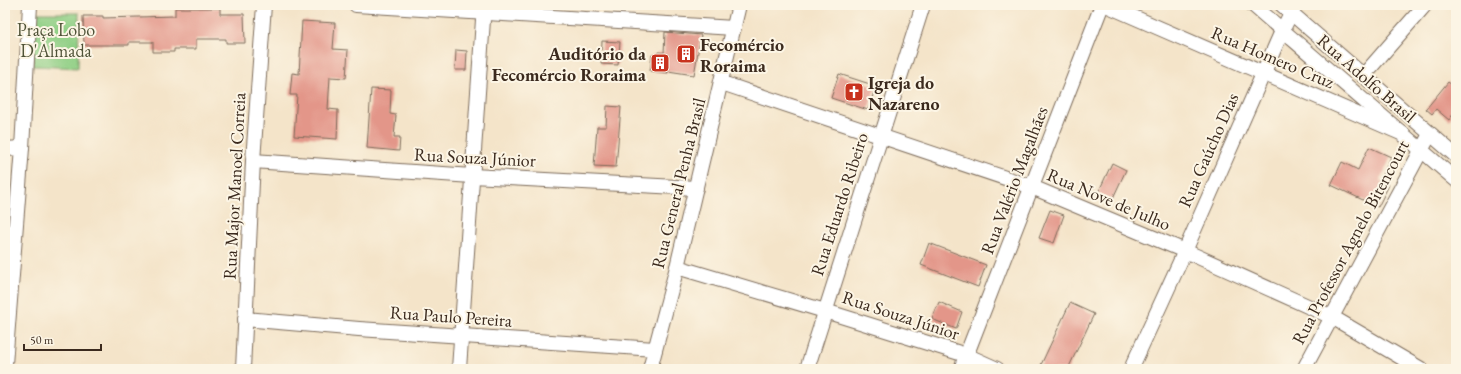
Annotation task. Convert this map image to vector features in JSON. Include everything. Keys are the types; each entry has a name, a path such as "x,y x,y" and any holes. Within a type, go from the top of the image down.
{"street":[{"path":"5,364 22,148 30,5"},
{"name":"Rua Major Manoel Correia","path":"243,369 253,161 264,5"},
{"path":"356,5 483,9 734,28"},
{"name":"Rua General Penha Brasil","path":"650,369 677,267 740,5"},
{"name":"Rua Eduardo Ribeiro","path":"807,369 923,5"},
{"name":"Rua Valério Magalhães","path":"961,369 1102,5"},
{"name":"Rua Homero Cruz","path":"1106,5 1403,134"},
{"name":"Rua Adolfo Brasil","path":"1253,5 1456,180"},
{"path":"1363,76 1426,5"},
{"path":"459,369 483,9"},
{"name":"Rua Gaúcho Dias","path":"1131,369 1282,31 1287,9"},
{"name":"Rua Adolfo Brasil","path":"1287,9 1456,156"},
{"name":"Rua Nove de Julho","path":"722,83 1032,187 1184,251 1332,316 1421,369"},
{"name":"Rua Professor Agnelo Bitencourt","path":"1304,369 1430,134"},
{"path":"5,149 22,148"},
{"name":"Rua Souza Júnior","path":"253,161 472,176 696,188"},
{"name":"Rua Souza Júnior","path":"677,267 825,310 966,355 997,369"},
{"name":"Rua Paulo Pereira","path":"245,320 655,349"}],"green space":[{"name":"Praça Lobo D'Almada","path":"35,13 79,13 78,68 33,66"}],"building":[{"path":"175,8 220,8 220,14 244,14 245,43 226,43 226,39 196,39 196,49 174,49 174,52 153,52 153,42 129,42 129,45 84,45 83,16 103,16 103,18 175,16"},
{"path":"302,21 335,23 333,49 348,50 346,78 330,77 328,109 338,110 337,139 294,136 297,95 290,95 292,73 299,74"},
{"name":"Fecomércio Roraima","path":"665,32 701,35 694,75 668,71 668,73 650,71 652,55 657,55 658,52 664,53"},
{"path":"602,41 620,42 618,65 601,64"},
{"path":"456,50 467,51 466,70 455,70"},
{"name":"Igreja do Nazareno","path":"839,74 876,86 868,110 831,98"},
{"path":"1448,82 1456,88 1456,110 1449,120 1436,109 1432,114 1426,109"},
{"path":"371,89 391,90 390,114 396,115 394,137 400,137 399,151 367,148"},
{"path":"607,106 621,107 616,167 594,166 597,127 606,127"},
{"path":"1369,147 1391,157 1380,181 1389,185 1378,207 1331,185 1342,162 1358,170"},
{"path":"1112,163 1126,170 1112,200 1098,193"},
{"path":"1050,210 1064,215 1054,243 1039,238"},
{"path":"929,243 986,265 978,287 921,265"},
{"path":"939,302 962,312 956,329 932,319"},
{"path":"1070,303 1094,314 1068,369 1039,369"}],"place":[{"name":"Fecomércio Roraima","path":"686,54"},
{"name":"Auditório da Fecomércio Roraima","path":"660,63"},
{"name":"Igreja do Nazareno","path":"854,92"}]}
